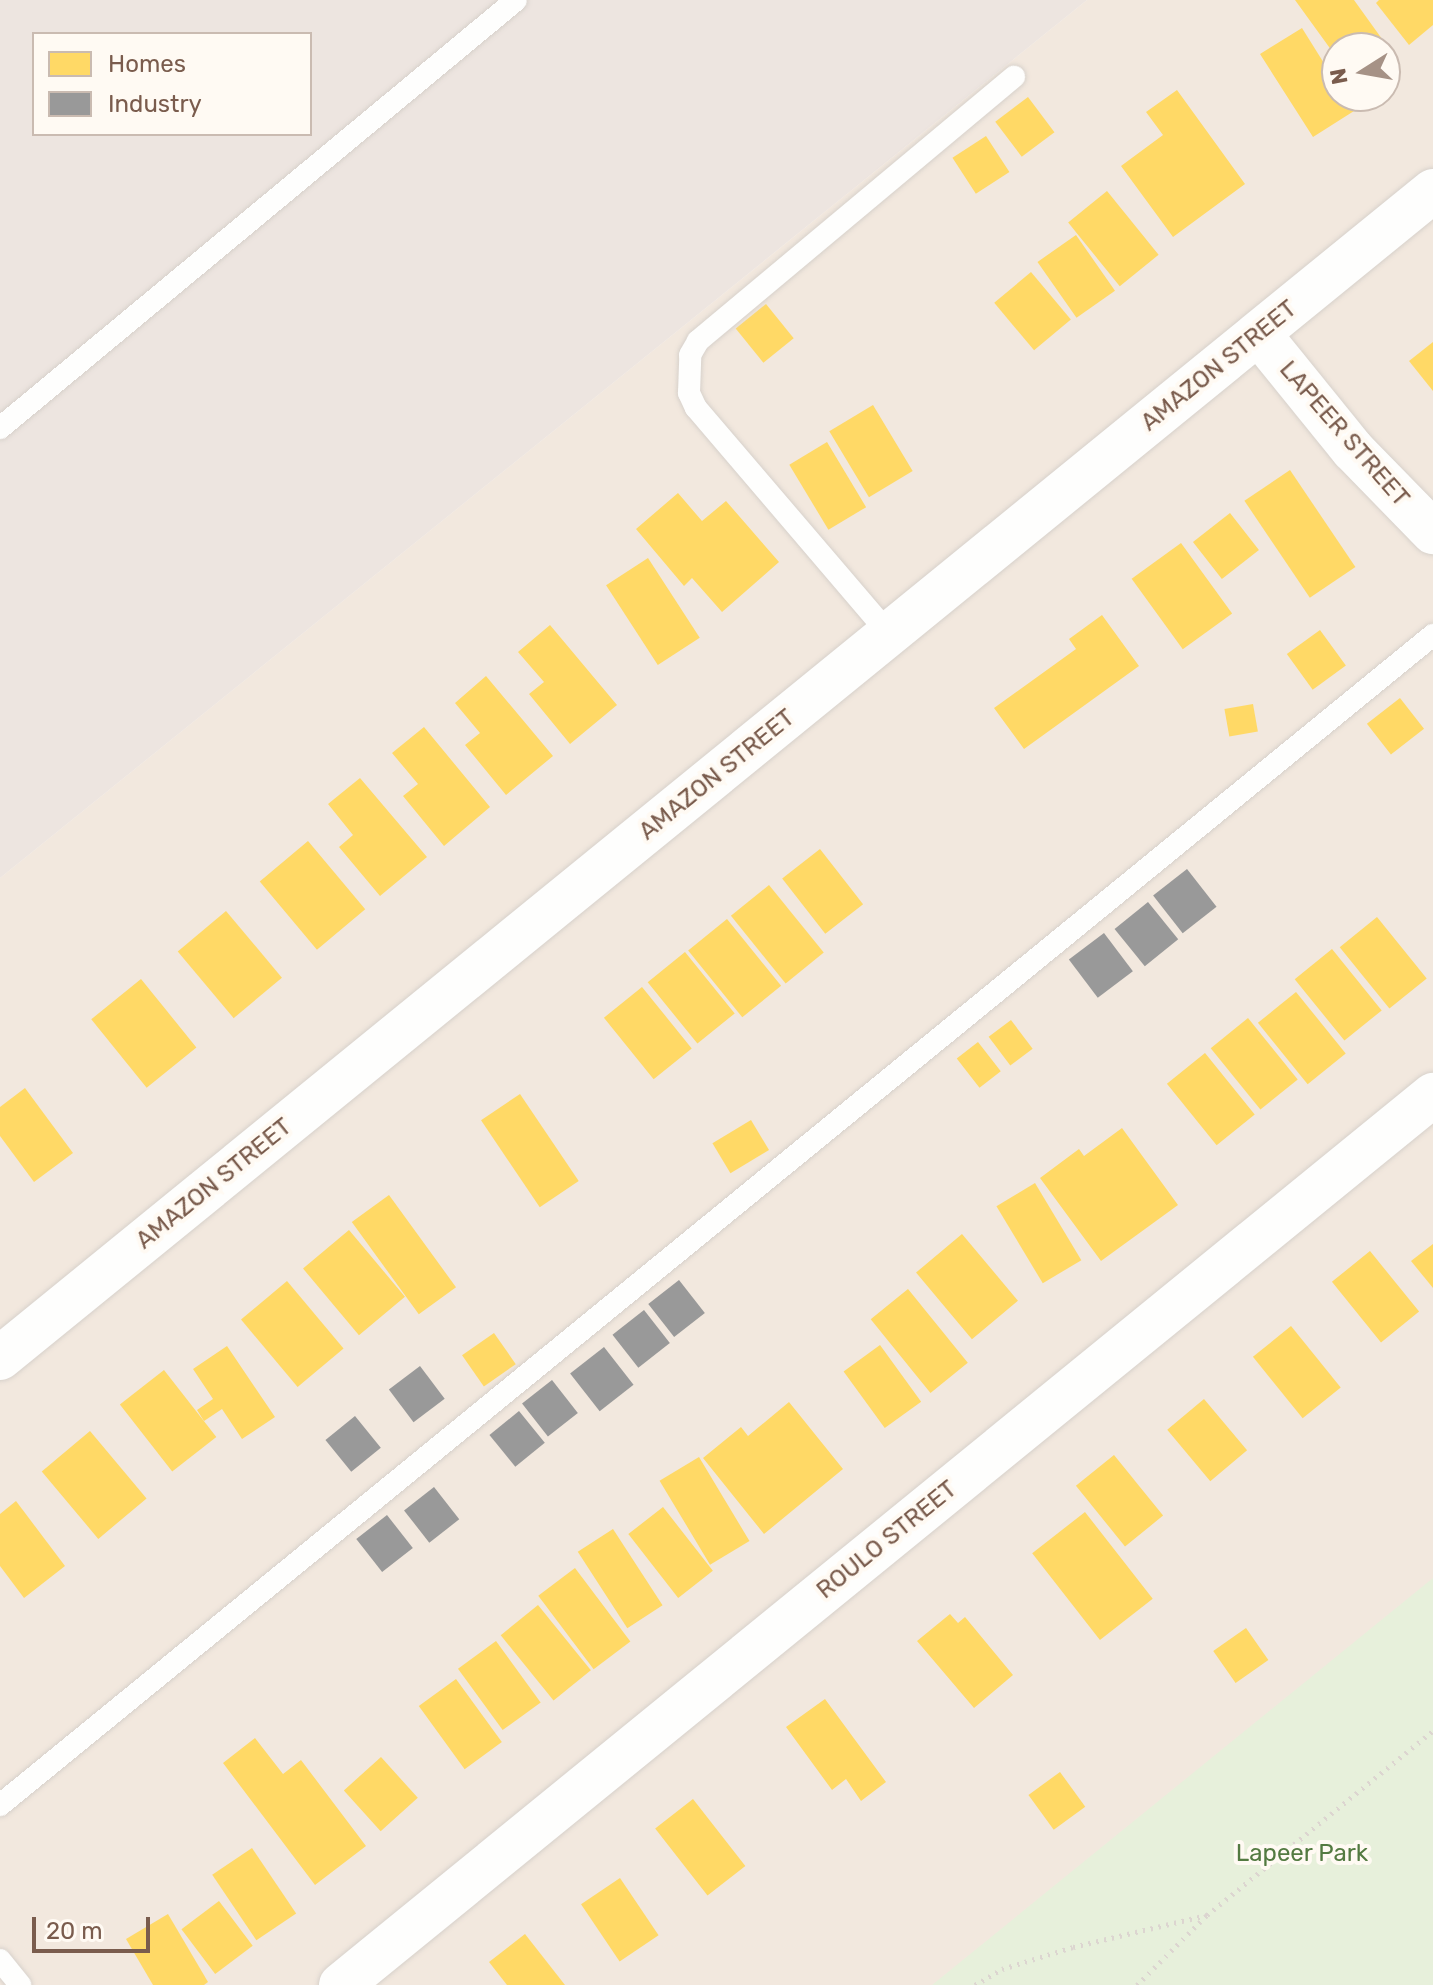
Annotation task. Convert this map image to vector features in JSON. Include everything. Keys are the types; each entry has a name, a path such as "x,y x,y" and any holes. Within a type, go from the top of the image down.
{"street":[{"name":"AMAZON STREET","path":"0,1358 1433,191"},
{"name":"LAPEER STREET","path":"1259,334 1353,450 1433,532"},
{"name":"ROULO STREET","path":"341,1985 1433,1095"}],"lane":[{"path":"0,428 516,0"},
{"path":"890,635 696,408 689,393 690,355 698,341 1014,77"},
{"path":"0,1805 1433,635"},
{"path":"0,1960 20,1985"}],"path":[{"path":"1137,1985 1207,1915 1433,1731"},
{"path":"975,1985 1002,1969 1044,1955 1207,1915"}],"shaded area":[{"path":"0,0 1087,0 0,878"},
{"path":"1087,0 1433,0 1433,1582 934,1985 0,1985 0,878"}],"green space":[{"name":"Lapeer Park","path":"1433,1578 1433,1985 932,1985"}],"building: Homes":[{"path":"1295,0 1354,0 1377,32 1321,32 1321,36"},
{"path":"1379,0 1433,0 1433,25 1409,45 1376,3"},
{"path":"1302,28 1321,58 1321,112 1352,112 1313,137 1260,54"},
{"path":"1177,90 1245,184 1173,237 1121,166 1163,135 1146,112"},
{"path":"1028,97 1054,132 1022,157 995,122"},
{"path":"986,136 1009,172 976,194 952,158"},
{"path":"1107,191 1159,255 1120,286 1068,222"},
{"path":"1076,235 1115,291 1077,318 1037,262"},
{"path":"1031,272 1071,319 1034,350 994,303"},
{"path":"766,304 794,338 763,363 736,329"},
{"path":"1433,342 1433,391 1409,361"},
{"path":"873,405 913,471 869,497 829,431"},
{"path":"827,442 866,507 828,530 789,465"},
{"path":"1290,470 1355,567 1310,598 1244,501"},
{"path":"678,493 702,521 726,501 779,562 722,612 692,578 684,586 636,529"},
{"path":"1230,513 1259,550 1222,579 1193,542"},
{"path":"1181,543 1232,613 1183,649 1132,579"},
{"path":"648,558 700,638 658,665 606,585"},
{"path":"1102,615 1139,666 1024,749 994,708 1076,649 1069,639"},
{"path":"550,625 617,705 570,744 529,694 544,682 518,652"},
{"path":"1320,630 1346,666 1313,690 1287,654"},
{"path":"486,676 553,756 506,795 465,745 480,733 455,703"},
{"path":"1400,698 1424,729 1391,755 1367,724"},
{"path":"1253,704 1258,732 1229,737 1224,709"},
{"path":"424,727 490,807 444,846 403,796 418,784 392,753"},
{"path":"360,778 427,857 380,896 339,847 353,835 328,804"},
{"path":"308,841 365,909 317,950 260,881"},
{"path":"820,849 863,904 825,934 782,879"},
{"path":"769,885 824,953 786,983 731,916"},
{"path":"226,911 282,978 234,1018 178,951"},
{"path":"1377,917 1427,978 1389,1009 1340,947"},
{"path":"727,919 781,986 742,1017 688,950"},
{"path":"1332,949 1382,1010 1344,1041 1295,979"},
{"path":"685,952 735,1013 697,1044 648,982"},
{"path":"141,979 196,1047 147,1088 91,1019"},
{"path":"642,987 692,1048 654,1079 604,1018"},
{"path":"1296,992 1346,1053 1308,1084 1258,1023"},
{"path":"1248,1018 1298,1079 1260,1110 1211,1048"},
{"path":"1011,1020 1033,1049 1010,1066 989,1037"},
{"path":"978,1042 1001,1071 980,1088 957,1059"},
{"path":"1205,1053 1255,1114 1217,1145 1167,1084"},
{"path":"25,1088 73,1153 34,1182 0,1136 0,1107"},
{"path":"520,1094 579,1181 540,1207 481,1120"},
{"path":"751,1120 769,1150 730,1173 712,1143"},
{"path":"1122,1128 1178,1205 1101,1261 1040,1178 1079,1149 1084,1156"},
{"path":"1035,1183 1081,1260 1043,1283 996,1206"},
{"path":"389,1195 456,1287 419,1314 352,1222"},
{"path":"349,1230 405,1297 359,1335 303,1269"},
{"path":"962,1234 1018,1301 972,1339 916,1273"},
{"path":"1433,1244 1433,1288 1411,1261"},
{"path":"1370,1251 1419,1312 1381,1342 1332,1282"},
{"path":"287,1281 344,1348 298,1387 241,1320"},
{"path":"908,1289 968,1363 930,1393 871,1319"},
{"path":"1291,1326 1341,1387 1303,1418 1253,1357"},
{"path":"494,1333 516,1364 484,1386 462,1355"},
{"path":"880,1345 921,1402 885,1428 844,1371"},
{"path":"227,1346 275,1417 242,1439 222,1409 204,1421 197,1410 213,1399 193,1369"},
{"path":"164,1370 216,1437 172,1471 120,1404"},
{"path":"1204,1399 1247,1450 1210,1481 1167,1430"},
{"path":"789,1402 843,1469 764,1534 703,1458 741,1427 748,1436"},
{"path":"90,1431 147,1498 98,1539 42,1471"},
{"path":"1114,1455 1163,1516 1125,1546 1076,1486"},
{"path":"699,1457 749,1541 710,1565 660,1481"},
{"path":"16,1501 65,1566 24,1598 0,1566 0,1514"},
{"path":"663,1507 713,1571 678,1598 628,1534"},
{"path":"1085,1512 1153,1599 1100,1640 1032,1553"},
{"path":"613,1529 663,1605 627,1628 578,1552"},
{"path":"575,1568 630,1641 594,1669 538,1596"},
{"path":"538,1605 591,1670 554,1700 501,1635"},
{"path":"950,1614 958,1623 965,1617 1013,1675 974,1708 917,1641"},
{"path":"1246,1628 1268,1660 1236,1683 1213,1651"},
{"path":"496,1641 541,1702 503,1730 458,1669"},
{"path":"456,1679 502,1742 465,1769 419,1706"},
{"path":"825,1699 886,1782 861,1801 846,1779 832,1790 786,1727"},
{"path":"255,1738 283,1774 301,1760 366,1846 315,1885 223,1763"},
{"path":"381,1757 418,1798 381,1831 344,1790"},
{"path":"1060,1772 1085,1807 1054,1830 1028,1795"},
{"path":"693,1799 745,1866 708,1896 655,1829"},
{"path":"252,1848 296,1913 256,1940 212,1875"},
{"path":"620,1878 659,1935 620,1961 581,1904"},
{"path":"219,1901 253,1946 215,1974 181,1929"},
{"path":"168,1914 208,1982 204,1985 153,1985 126,1939"},
{"path":"525,1934 565,1985 507,1985 489,1962"}],"building: Industry":[{"path":"1187,869 1217,907 1183,933 1153,895"},
{"path":"1148,902 1178,939 1145,966 1115,929"},
{"path":"1104,933 1133,971 1098,998 1069,959"},
{"path":"679,1280 705,1313 674,1337 648,1304"},
{"path":"644,1310 670,1343 638,1368 612,1335"},
{"path":"604,1347 634,1385 600,1411 570,1373"},
{"path":"420,1366 445,1399 414,1422 389,1389"},
{"path":"552,1380 578,1413 548,1436 522,1403"},
{"path":"519,1411 545,1443 515,1467 489,1435"},
{"path":"355,1416 381,1448 351,1472 325,1440"},
{"path":"434,1487 459,1519 429,1543 404,1510"},
{"path":"387,1515 413,1548 382,1572 356,1539"}]}
